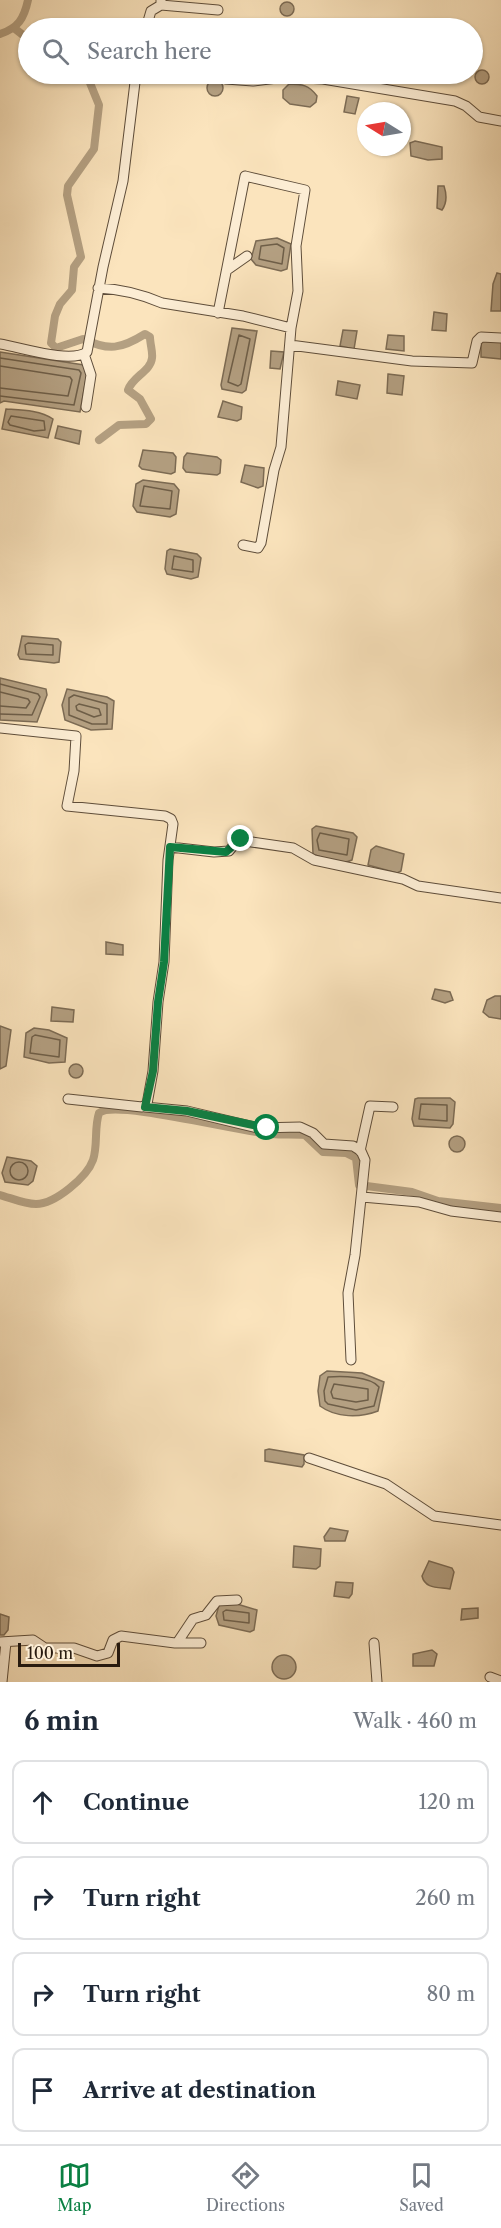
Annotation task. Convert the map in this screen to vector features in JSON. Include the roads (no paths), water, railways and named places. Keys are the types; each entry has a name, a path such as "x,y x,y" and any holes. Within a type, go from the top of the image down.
{"street":[{"path":"149,18 151,11 161,3 219,10"},
{"path":"86,407 91,375 84,354 123,182 135,84"},
{"path":"353,84 455,101 466,106 479,117 501,121"},
{"path":"218,313 227,270 230,238 245,176 305,190 296,246 297,291 291,328 280,447 272,478 261,543 258,548 243,545"},
{"path":"227,270 247,256"},
{"path":"98,288 128,291 151,296 162,303 291,328"},
{"path":"290,345 412,361 472,363 477,341 482,337 501,338"},
{"path":"0,344 49,354 84,354"},
{"path":"0,728 76,736 74,771 67,806 169,817 173,824 164,962 158,1002 153,1071 145,1107"},
{"path":"170,847 220,852 229,851 238,840 261,842 293,848 314,860 402,879 418,886 501,898"},
{"path":"68,1099 187,1111 258,1128 300,1127 313,1133 324,1144 353,1146 360,1151 365,1160 363,1195 348,1293 351,1360"},
{"path":"360,1151 370,1106 393,1107"},
{"path":"363,1195 419,1202 452,1211 501,1217"},
{"path":"309,1458 386,1485 434,1516 501,1525"},
{"path":"177,1642 193,1619 206,1615 217,1601 237,1600"},
{"path":"2,1682 3,1642 33,1640 45,1648 74,1648 100,1656 108,1653 113,1640 121,1636 201,1643"},
{"path":"374,1642 377,1682"},
{"path":"490,1677 501,1680"}],"water":[{"path":"284,2 290,2 294,9 290,16 284,16 280,12 280,6"},
{"path":"483,70 488,74 487,82 483,84"},
{"path":"208,84 223,85 223,91 218,96 212,96 207,91"},
{"path":"289,84 308,87 317,96 316,102 310,107 290,104 283,98 283,90"},
{"path":"347,96 359,98 355,114 344,112"},
{"path":"415,141 442,147 442,159 428,160 411,156 411,143"},
{"path":"438,186 444,186 446,193 446,202 442,210 437,208"},
{"path":"277,238 291,244 287,269 281,271 256,265 251,259 256,241"},
{"path":"497,273 501,274 501,311 491,311 493,284"},
{"path":"434,312 447,314 446,331 432,330"},
{"path":"232,328 257,331 246,390 242,393 222,389 221,385"},
{"path":"343,330 357,331 354,349 340,346"},
{"path":"388,335 404,336 404,351 386,349"},
{"path":"484,341 501,342 501,359 481,357 481,343"},
{"path":"271,351 284,352 280,369 270,368"},
{"path":"0,352 84,365 88,368 80,412 4,401 0,403"},
{"path":"388,374 404,376 402,395 387,393"},
{"path":"338,381 360,385 357,399 336,395"},
{"path":"223,401 242,407 241,419 237,421 218,417"},
{"path":"6,409 37,412 53,419 48,438 2,429"},
{"path":"58,426 81,431 79,444 55,438"},
{"path":"143,450 173,453 176,457 175,472 171,474 142,469 139,466"},
{"path":"187,453 217,457 221,460 220,473 217,475 186,472 183,468 184,457"},
{"path":"245,465 264,468 263,486 258,488 241,482"},
{"path":"143,480 174,484 179,490 176,514 170,517 137,512 133,506 136,484"},
{"path":"170,549 197,554 201,558 198,577 191,579 167,574 165,569 167,551"},
{"path":"22,636 58,639 61,642 59,662 20,659 18,655"},
{"path":"0,678 46,689 47,695 37,722 0,720"},
{"path":"67,689 107,697 114,701 112,729 91,730 65,720 62,705"},
{"path":"316,826 353,833 357,837 352,860 338,862 313,854 312,829"},
{"path":"376,846 404,854 401,871 397,873 368,865 371,850"},
{"path":"106,942 123,945 123,955 106,954"},
{"path":"435,989 450,992 453,1000 445,1003 432,999"},
{"path":"501,996 501,1019 489,1017 483,1012 487,1000"},
{"path":"52,1007 74,1010 73,1022 51,1021"},
{"path":"0,1026 11,1030 6,1066 0,1069"},
{"path":"34,1028 49,1030 67,1038 65,1062 49,1063 24,1057 26,1033"},
{"path":"76,1064 81,1066 83,1071 81,1076 76,1078 71,1076 69,1071 71,1066"},
{"path":"450,1098 455,1102 453,1124 450,1128 414,1126 412,1119 415,1099"},
{"path":"454,1136 460,1136 465,1144 463,1150 454,1152 449,1147 449,1141"},
{"path":"7,1157 31,1161 37,1166 33,1181 28,1185 5,1182 2,1173"},
{"path":"327,1371 362,1373 384,1382 378,1411 348,1416 333,1413 320,1406 318,1391 320,1376"},
{"path":"265,1450 304,1455 304,1464 302,1467 265,1461"},
{"path":"330,1528 348,1531 345,1541 325,1541 324,1537"},
{"path":"294,1546 321,1549 320,1566 316,1569 293,1567"},
{"path":"429,1561 452,1568 454,1572 450,1589 433,1587 426,1583 422,1576"},
{"path":"336,1582 353,1583 352,1594 349,1598 334,1596"},
{"path":"237,1604 257,1610 254,1630 250,1632 219,1625 216,1616 219,1605"},
{"path":"478,1608 478,1618 461,1620 462,1609"},
{"path":"0,1614 9,1617 8,1630 4,1635 0,1635"},
{"path":"432,1650 437,1654 434,1666 413,1666 413,1654"},
{"path":"284,1655 292,1659 296,1667 292,1675 284,1679 276,1675 272,1667 276,1659"}],"waterway":[{"path":"21,18 28,0"},
{"path":"0,34 18,23"},
{"path":"14,28 18,31"},
{"path":"90,84 99,105 94,149 68,186 67,195 81,257 74,267 72,290 60,304 55,316 51,343 56,348 83,339 115,347 129,343 145,334 150,337 152,356 151,363 133,381 128,390 140,399 151,419 146,424 119,425 99,440"},
{"path":"0,1195 36,1204 61,1195 90,1167 93,1160 99,1113 110,1110 129,1110 257,1132 305,1135 323,1152 346,1153 356,1158 359,1185 412,1192 438,1201 501,1208"}]}
